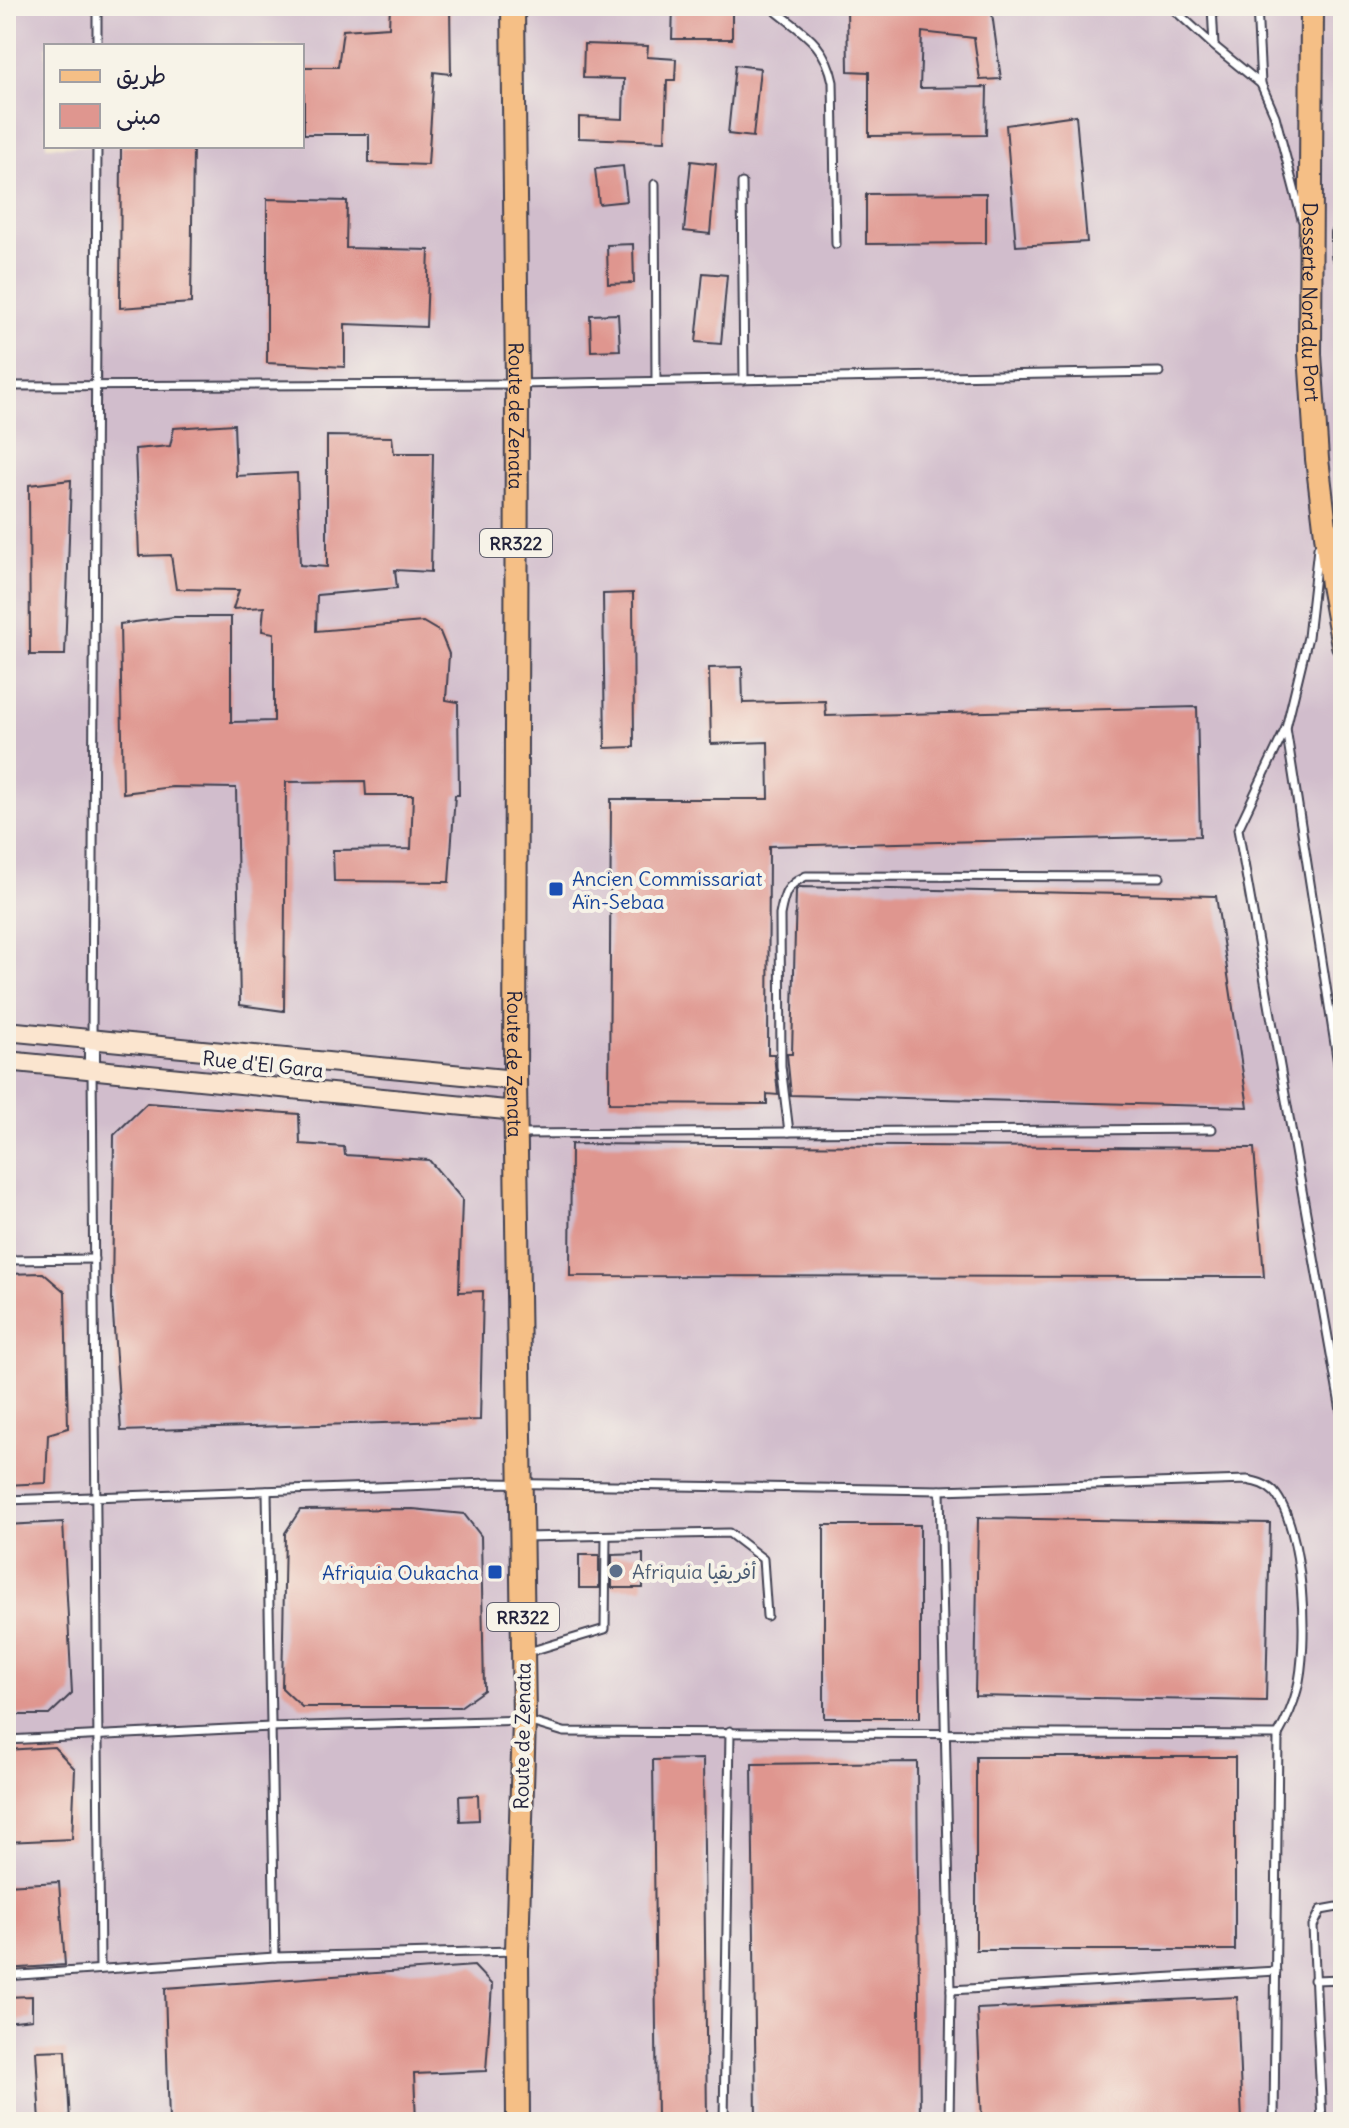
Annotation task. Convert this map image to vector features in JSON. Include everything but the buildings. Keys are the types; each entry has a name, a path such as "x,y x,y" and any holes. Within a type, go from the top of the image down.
{"main road":[{"name":"Route de Zenata","path":"513,6 517,384 515,1080 524,1720 517,1951 518,2122"},
{"name":"Desserte Nord du Port","path":"1312,6 1310,354 1323,506 1343,645"},
{"name":"Desserte Nord du Port","path":"1343,233 1343,254"}],"street":[{"name":"Rue d'El Gara","path":"6,1031 515,1080"},
{"path":"92,1039 92,1069"},
{"name":"Rue d'El Gara","path":"6,1061 516,1111"}],"lane":[{"path":"97,6 97,44"},
{"path":"770,6 817,44 829,65 833,82 836,244"},
{"path":"1170,6 1261,84"},
{"path":"1212,6 1214,46"},
{"path":"1257,6 1261,84 1275,116 1311,253"},
{"path":"92,1039 97,148"},
{"path":"742,183 744,380"},
{"path":"655,184 656,381"},
{"path":"6,386 517,384 1159,372"},
{"path":"1323,506 1308,637 1286,728 1238,829 1343,1422"},
{"path":"1286,728 1343,1096"},
{"path":"789,1132 781,1066 780,915 783,896 790,883 806,876 1160,877"},
{"path":"92,1069 100,1969"},
{"path":"516,1134 1212,1129"},
{"path":"6,1260 94,1259"},
{"path":"6,1500 522,1483 940,1490 1247,1480 1270,1488 1281,1503 1291,1530 1299,1565 1304,1625 1302,1668 1297,1690 1278,1735 1274,2122"},
{"path":"940,1490 951,1990 949,2122"},
{"path":"267,1491 275,1957"},
{"path":"522,1537 729,1533 763,1559 767,1616"},
{"path":"523,1654 605,1629 606,1536"},
{"path":"6,1740 271,1727 524,1720 564,1732 1278,1735"},
{"path":"724,2122 730,1731"},
{"path":"1322,2122 1314,1920 1326,1907 1343,1906"},
{"path":"6,1976 275,1957 517,1951"},
{"path":"951,1990 1276,1971"},
{"path":"1314,1980 1343,1979"}],"shaded area":[{"path":"6,6 1343,6 1343,2122 6,2122"}],"place":[{"name":"Ancien Commissariat Aïn-Sebaa","path":"556,889"},
{"name":"Afriquia أفريقيا","path":"616,1571"},
{"name":"Afriquia Oukacha","path":"495,1572"}]}
